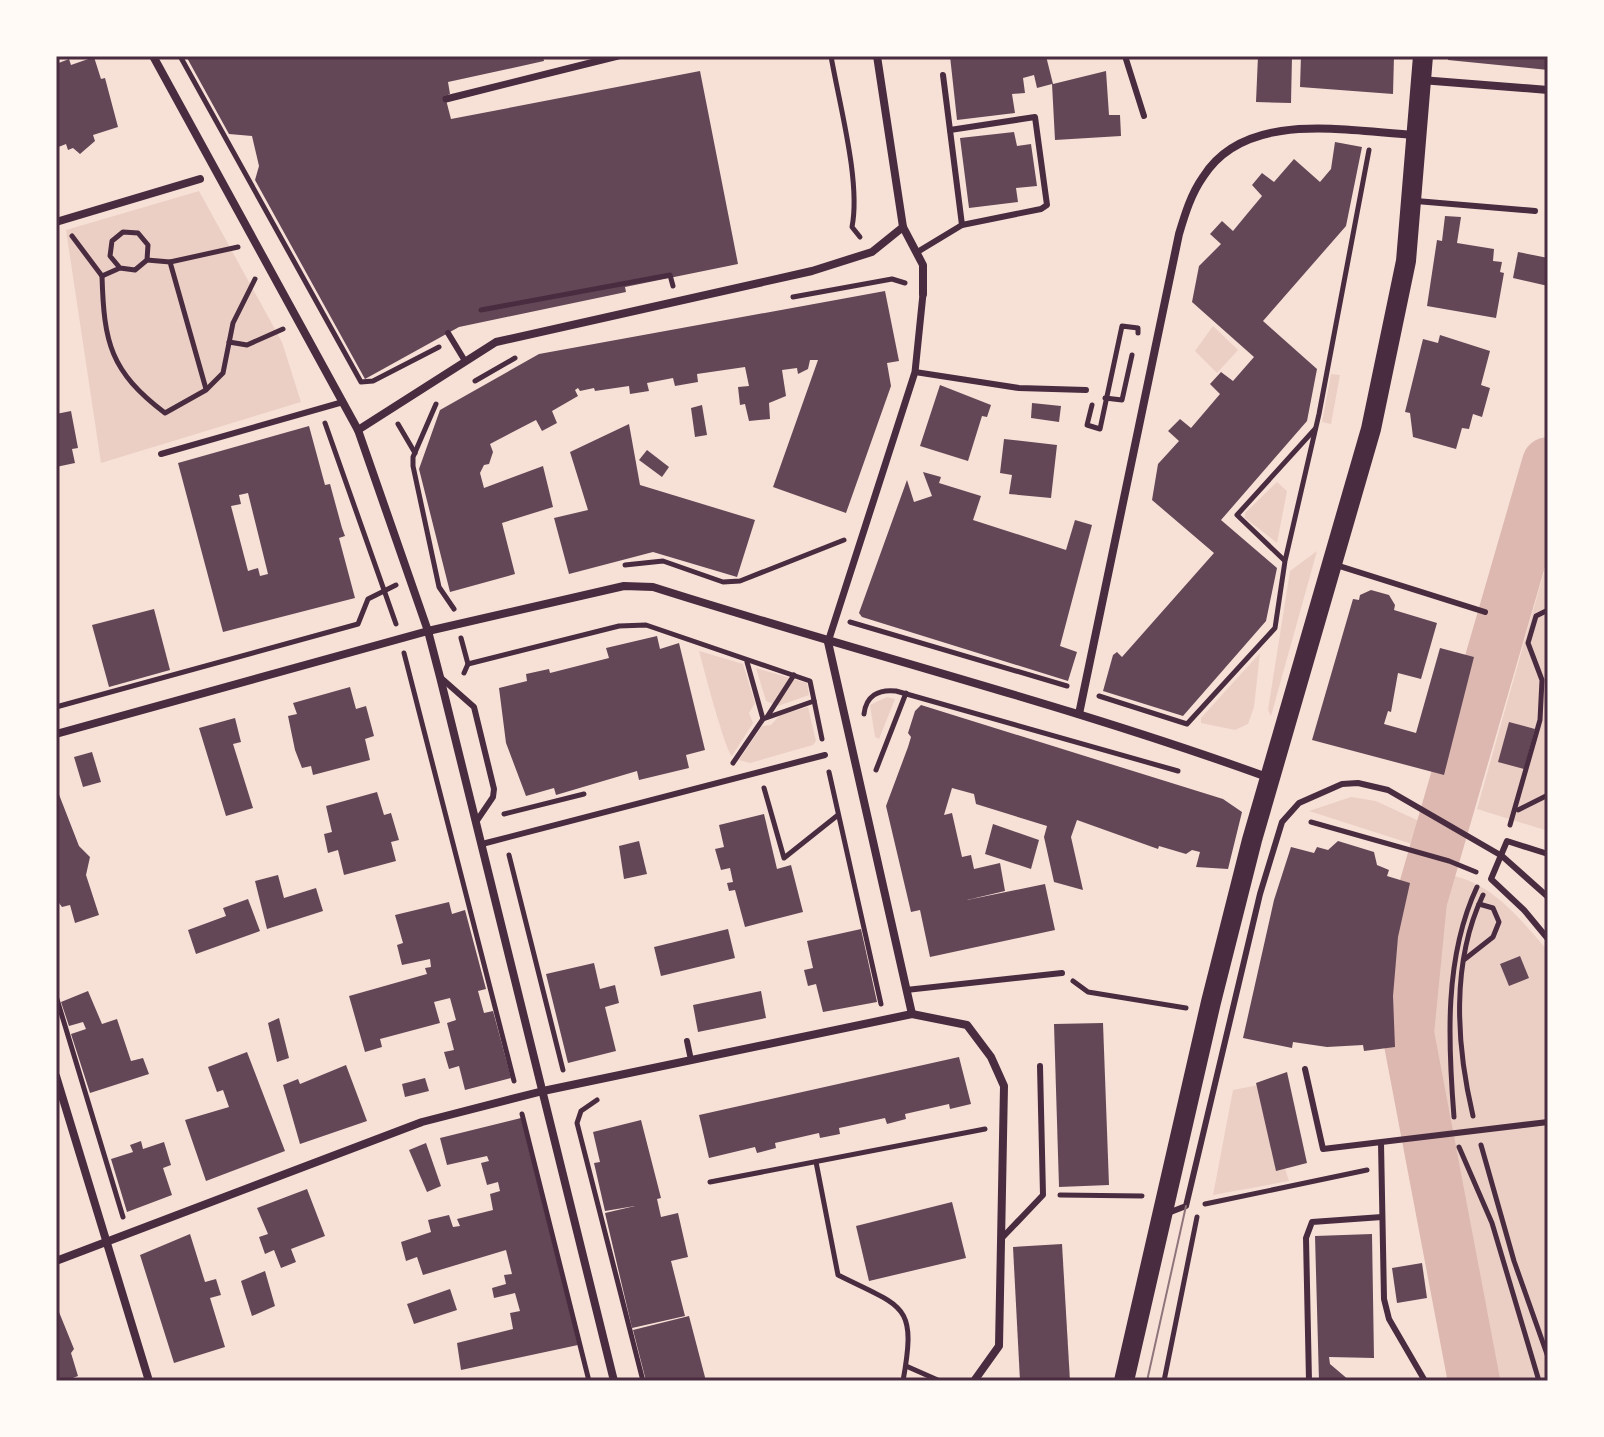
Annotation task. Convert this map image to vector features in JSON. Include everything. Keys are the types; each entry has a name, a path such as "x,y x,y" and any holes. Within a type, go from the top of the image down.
{"main road":[{"path":"1124,1381 1237,899 1371,429 1406,261 1423,56"}],"street":[{"path":"153,56 358,430 428,631 614,1381"},
{"path":"446,99 618,56"},
{"path":"877,56 903,227 919,251 923,265 923,294 915,372 828,642 912,1014"},
{"path":"1421,80 1548,90"},
{"path":"1079,714 1179,234 1190,200 1204,174 1220,156 1241,142 1268,132 1294,129 1418,135"},
{"path":"58,222 200,179"},
{"path":"358,430 496,342 812,271 872,252 903,227"},
{"path":"56,734 428,631 624,586 653,587 828,642 1079,714 1270,778"},
{"path":"56,1261 422,1122 543,1091 912,1014 967,1025 991,1057 1004,1086 999,1346 974,1381"},
{"path":"56,1076 149,1381"}],"lane":[{"path":"1125,56 1144,116"},
{"path":"943,75 962,225"},
{"path":"919,251 962,225 1041,209 1047,205 1035,117 950,130"},
{"path":"1413,201 1535,211"},
{"path":"448,333 465,361"},
{"path":"915,372 1019,388 1086,390"},
{"path":"161,454 343,402"},
{"path":"1333,564 1485,612"},
{"path":"440,677 474,707 491,775 493,797 476,822"},
{"path":"482,844 825,755"},
{"path":"1161,1216 1186,1206 1260,894 1282,822 1299,803 1315,793 1342,784 1374,786 1430,813 1502,856 1548,897"},
{"path":"1548,854 1507,841 1491,879 1524,910 1548,939"},
{"path":"1237,899 1260,894"},
{"path":"906,990 1062,973"},
{"path":"687,1041 691,1060"},
{"path":"999,1241 1043,1195 1040,1066"},
{"path":"1305,1069 1323,1149 1456,1136 1548,1122"},
{"path":"1381,1143 1384,1299 1389,1319 1425,1381"},
{"path":"1309,1381 1306,1238 1312,1222 1382,1217"}],"path":[{"path":"180,56 361,382 373,381 452,340"},
{"path":"831,56 847,147 854,214 852,227"},
{"path":"836,618 1187,724 1275,628 1285,561 1316,428 1372,133"},
{"path":"58,222 102,276 103,319 123,376 165,413 206,390 223,373 233,323 255,278"},
{"path":"120,268 110,256 112,241 123,232 138,233 148,245 147,260"},
{"path":"102,276 120,268 135,270 147,260 170,262 239,247"},
{"path":"170,262 206,390"},
{"path":"481,310 670,275 671,278"},
{"path":"1086,390 1095,391 1087,425 1100,429 1122,326 1138,328 1137,334"},
{"path":"229,342 247,345 284,328"},
{"path":"474,381 529,350"},
{"path":"1105,398 1122,400 1130,363"},
{"path":"447,397 434,407 413,457 413,466 439,587 453,603"},
{"path":"56,707 358,624 363,619 368,599 384,590 320,408"},
{"path":"1285,561 1237,515 1316,428"},
{"path":"1510,827 1517,811 1520,785 1540,720 1542,680 1528,643 1536,616 1548,610"},
{"path":"464,673 468,664 619,626 646,625 810,681 881,1004"},
{"path":"405,658 589,1381"},
{"path":"747,661 765,718"},
{"path":"730,780 734,761 794,675"},
{"path":"864,723 864,709 875,694 886,690 906,693 1178,771"},
{"path":"872,755 876,771 906,693"},
{"path":"765,718 814,701"},
{"path":"760,772 784,858 839,814"},
{"path":"504,814 584,794"},
{"path":"1517,811 1548,795"},
{"path":"1311,822 1449,861 1483,875 1463,925 1452,996 1450,1064 1456,1136 1492,1223 1539,1381"},
{"path":"505,837 562,1066"},
{"path":"1464,959 1493,937 1499,922 1493,908 1479,904"},
{"path":"1062,973 1088,992 1165,1002 1191,1010"},
{"path":"56,996 128,1233"},
{"path":"600,1098 581,1111 577,1123 643,1381"},
{"path":"710,1182 985,1129 985,1117"},
{"path":"816,1162 838,1275 890,1301 907,1315 911,1333 903,1381"},
{"path":"1164,1381 1200,1205 1381,1167"},
{"path":"1043,1195 1144,1196"},
{"path":"906,1366 940,1381"}],"shaded area":[{"path":"199,191 282,342 301,402 101,463 66,230"},
{"path":"1213,326 1238,350 1217,373 1195,351"},
{"path":"1331,374 1340,375 1331,424 1322,422"},
{"path":"1277,482 1287,491 1277,543 1245,518 1245,513"},
{"path":"1317,551 1271,716 1268,710 1290,571"},
{"path":"1548,558 1548,831 1477,809"},
{"path":"699,651 743,664 755,703 749,713 753,723 732,756 720,724"},
{"path":"1260,653 1254,707 1248,724 1235,730 1201,723 1201,718"},
{"path":"756,668 807,683 809,695 778,706 766,701"},
{"path":"887,697 895,699 879,739 875,737 870,705"},
{"path":"808,707 816,741 813,745 750,763 739,760 762,726 771,725 780,715"},
{"path":"1351,797 1376,801 1421,822 1415,845 1309,811"},
{"path":"1436,873 1454,876 1486,890 1512,911 1548,951 1548,1381 1490,1381 1428,1070 1425,957"},
{"path":"1258,1085 1289,1181 1213,1195 1233,1090"}],"building":[{"path":"186,56 543,56 544,61 448,82 450,94 445,96 451,119 700,71 738,264 625,287 626,292 459,327 365,379 255,180 259,166 252,136 229,134"},
{"path":"950,56 1046,56 1053,84 1106,71 1109,115 1120,115 1121,136 1055,140 1052,84 1037,88 1034,75 1023,78 1025,93 1012,94 1015,113 957,120"},
{"path":"1258,56 1292,56 1291,103 1256,102"},
{"path":"1301,56 1394,56 1393,94 1300,87"},
{"path":"1448,56 1548,56 1548,70 1448,60"},
{"path":"94,57 101,79 105,78 118,127 93,135 95,141 80,154 73,148 68,150 66,144 56,148 56,64 69,59 71,65"},
{"path":"1014,132 1017,146 1031,144 1037,186 1016,188 1018,202 969,208 960,138"},
{"path":"1335,142 1362,147 1346,226 1263,321 1317,369 1307,421 1221,520 1277,568 1266,621 1183,716 1103,691 1113,655 1117,652 1122,657 1214,553 1152,500 1158,464 1179,441 1168,431 1180,419 1191,428 1220,394 1210,384 1221,372 1233,381 1254,357 1192,302 1199,266 1221,244 1210,234 1222,221 1233,231 1262,196 1252,185 1262,173 1274,182 1294,159 1320,182 1331,169"},
{"path":"1445,216 1461,217 1457,243 1494,249 1493,261 1502,262 1500,272 1504,273 1496,318 1427,306 1437,240 1442,241"},
{"path":"1518,252 1548,258 1548,286 1513,278"},
{"path":"885,291 899,361 887,363 891,386 846,513 773,487 818,360 810,360 808,369 798,374 797,368 782,370 786,396 769,403 770,419 749,421 745,404 740,405 738,387 749,386 745,367 697,374 698,382 675,386 673,378 647,383 649,391 630,394 629,386 595,391 594,388 580,391 578,388 575,390 578,396 552,411 557,423 542,431 536,420 490,444 493,452 489,464 484,465 480,473 484,488 543,466 553,507 502,523 515,574 450,592 419,469 440,410 539,354"},
{"path":"1440,335 1490,351 1481,385 1490,388 1482,417 1473,414 1469,429 1462,428 1456,449 1413,437 1410,413 1405,412 1423,339 1438,343"},
{"path":"940,385 991,405 987,417 982,416 968,461 920,446"},
{"path":"1032,403 1061,406 1059,422 1031,418"},
{"path":"702,405 707,435 695,437 691,408"},
{"path":"71,411 78,448 72,449 75,463 56,467 56,414"},
{"path":"629,424 640,485 755,520 737,577 653,552 569,574 554,518 588,510 570,452"},
{"path":"309,426 325,485 330,484 345,536 339,538 355,598 223,632 178,463","holes":["248,493 268,574 260,576 258,568 248,571 231,506 241,504 239,495"]},
{"path":"1004,439 1057,445 1051,498 1009,494 1012,475 1000,473"},
{"path":"647,450 669,467 662,477 639,460"},
{"path":"923,472 941,477 939,483 981,496 973,520 1066,550 1075,520 1092,525 1060,646 1077,652 1068,681 862,617 859,613 907,480 914,502 932,496"},
{"path":"1371,590 1389,595 1395,605 1394,610 1437,623 1421,679 1398,673 1391,712 1388,711 1384,724 1416,733 1440,648 1474,657 1444,775 1312,740 1353,599 1359,600 1360,595"},
{"path":"154,609 170,670 109,687 92,625"},
{"path":"657,636 660,649 679,643 705,750 686,755 689,768 639,780 637,771 556,795 554,788 526,796 506,743 499,688 527,681 526,674 549,669 550,673 609,658 606,648"},
{"path":"350,687 356,709 366,706 374,736 365,739 370,760 313,775 311,766 302,768 295,750 288,716 297,714 293,703"},
{"path":"921,705 1223,799 1242,812 1228,869 1196,867 1200,852 1192,850 1186,854 1159,846 1158,849 1077,820 1071,837 1083,890 1054,882 1044,837 1047,826 976,804 974,794 952,788 944,815 952,813 962,857 971,855 974,869 1000,863 1005,891 967,900 1045,884 1055,930 930,957 920,910 911,912 886,806 908,747 911,737 908,733 915,711"},
{"path":"235,718 241,742 233,744 253,808 226,816 199,728"},
{"path":"1509,722 1535,729 1524,769 1498,762"},
{"path":"92,752 101,782 83,787 74,757"},
{"path":"58,792 79,846 90,857 86,875 99,915 75,923 70,905 62,907 56,899"},
{"path":"377,792 384,815 391,813 399,840 391,842 396,861 344,875 338,850 328,853 324,834 332,832 326,806"},
{"path":"764,814 777,869 791,865 803,912 745,927 735,890 729,891 727,883 733,882 730,868 721,870 715,849 724,847 719,825"},
{"path":"993,824 1039,840 1031,869 985,854"},
{"path":"639,841 647,874 624,879 619,846"},
{"path":"1338,841 1374,852 1377,865 1389,870 1387,876 1410,883 1398,937 1393,996 1395,1047 1364,1051 1363,1045 1327,1047 1293,1042 1292,1048 1243,1038 1274,900 1291,847 1314,853 1317,847 1328,850"},
{"path":"278,875 284,898 316,888 323,911 267,929 255,881"},
{"path":"248,899 260,931 196,954 188,930 226,916 223,908"},
{"path":"449,902 452,914 465,910 486,989 478,991 484,1013 493,1011 511,1078 465,1090 459,1066 449,1069 444,1052 454,1050 447,1023 456,1020 450,998 434,1002 440,1023 380,1039 382,1047 365,1052 349,996 427,974 425,968 431,967 430,959 402,965 397,945 403,943 395,915"},
{"path":"728,929 735,958 661,976 654,947"},
{"path":"861,929 877,1002 823,1012 816,984 808,986 804,970 813,968 807,941"},
{"path":"1520,956 1529,978 1509,986 1500,964"},
{"path":"594,963 600,989 615,985 619,1003 605,1007 616,1051 568,1063 546,974"},
{"path":"88,991 102,1024 117,1019 131,1061 143,1058 149,1074 90,1093 71,1034 86,1029 83,1022 69,1026 61,1002"},
{"path":"761,991 766,1018 698,1032 693,1005"},
{"path":"279,1018 289,1058 277,1062 268,1023"},
{"path":"1103,1023 1109,1185 1059,1187 1054,1024"},
{"path":"247,1052 285,1151 206,1181 185,1120 229,1107 223,1090 217,1092 208,1067"},
{"path":"959,1057 971,1104 950,1109 949,1104 905,1114 906,1119 887,1124 885,1118 839,1128 840,1134 820,1138 819,1133 775,1143 776,1148 757,1153 755,1147 709,1158 699,1115"},
{"path":"346,1065 367,1121 300,1144 283,1085 298,1079 300,1084"},
{"path":"1287,1072 1307,1163 1276,1171 1256,1083"},
{"path":"425,1078 429,1091 405,1097 402,1084"},
{"path":"521,1118 578,1345 461,1370 457,1343 513,1329 510,1313 520,1311 515,1293 494,1298 492,1288 506,1284 504,1275 512,1274 506,1250 423,1275 417,1257 406,1261 401,1242 431,1232 428,1220 449,1215 453,1227 460,1226 457,1219 493,1210 490,1194 500,1191 498,1182 487,1185 481,1163 489,1161 487,1156 447,1165 440,1138"},
{"path":"641,1120 661,1198 657,1199 661,1217 678,1213 688,1257 671,1261 685,1316 632,1328 605,1213 635,1206 605,1211 594,1163 600,1162 593,1132"},
{"path":"141,1141 143,1149 164,1142 171,1165 163,1168 172,1195 127,1212 111,1159 133,1152 130,1145"},
{"path":"426,1143 441,1186 427,1192 409,1150"},
{"path":"307,1189 325,1236 291,1249 296,1262 281,1268 274,1250 265,1254 259,1237 268,1234 257,1208"},
{"path":"952,1202 966,1258 869,1281 856,1226"},
{"path":"190,1234 205,1282 216,1279 221,1295 210,1298 225,1347 174,1363 140,1255"},
{"path":"1372,1234 1374,1358 1329,1357 1330,1364 1350,1381 1319,1381 1315,1236"},
{"path":"1062,1244 1070,1381 1020,1381 1013,1247"},
{"path":"1422,1263 1427,1298 1397,1303 1392,1268"},
{"path":"265,1271 275,1306 252,1316 241,1281"},
{"path":"450,1289 457,1310 414,1324 407,1304"},
{"path":"59,1312 74,1349 71,1353 78,1376 65,1381 56,1381 56,1313"},
{"path":"689,1316 706,1381 646,1381 633,1330"}],"waterway":[{"path":"1474,1381 1408,1033 1421,901 1548,463"}],"tram line":[{"path":"1147,1381 1186,1206"}]}
